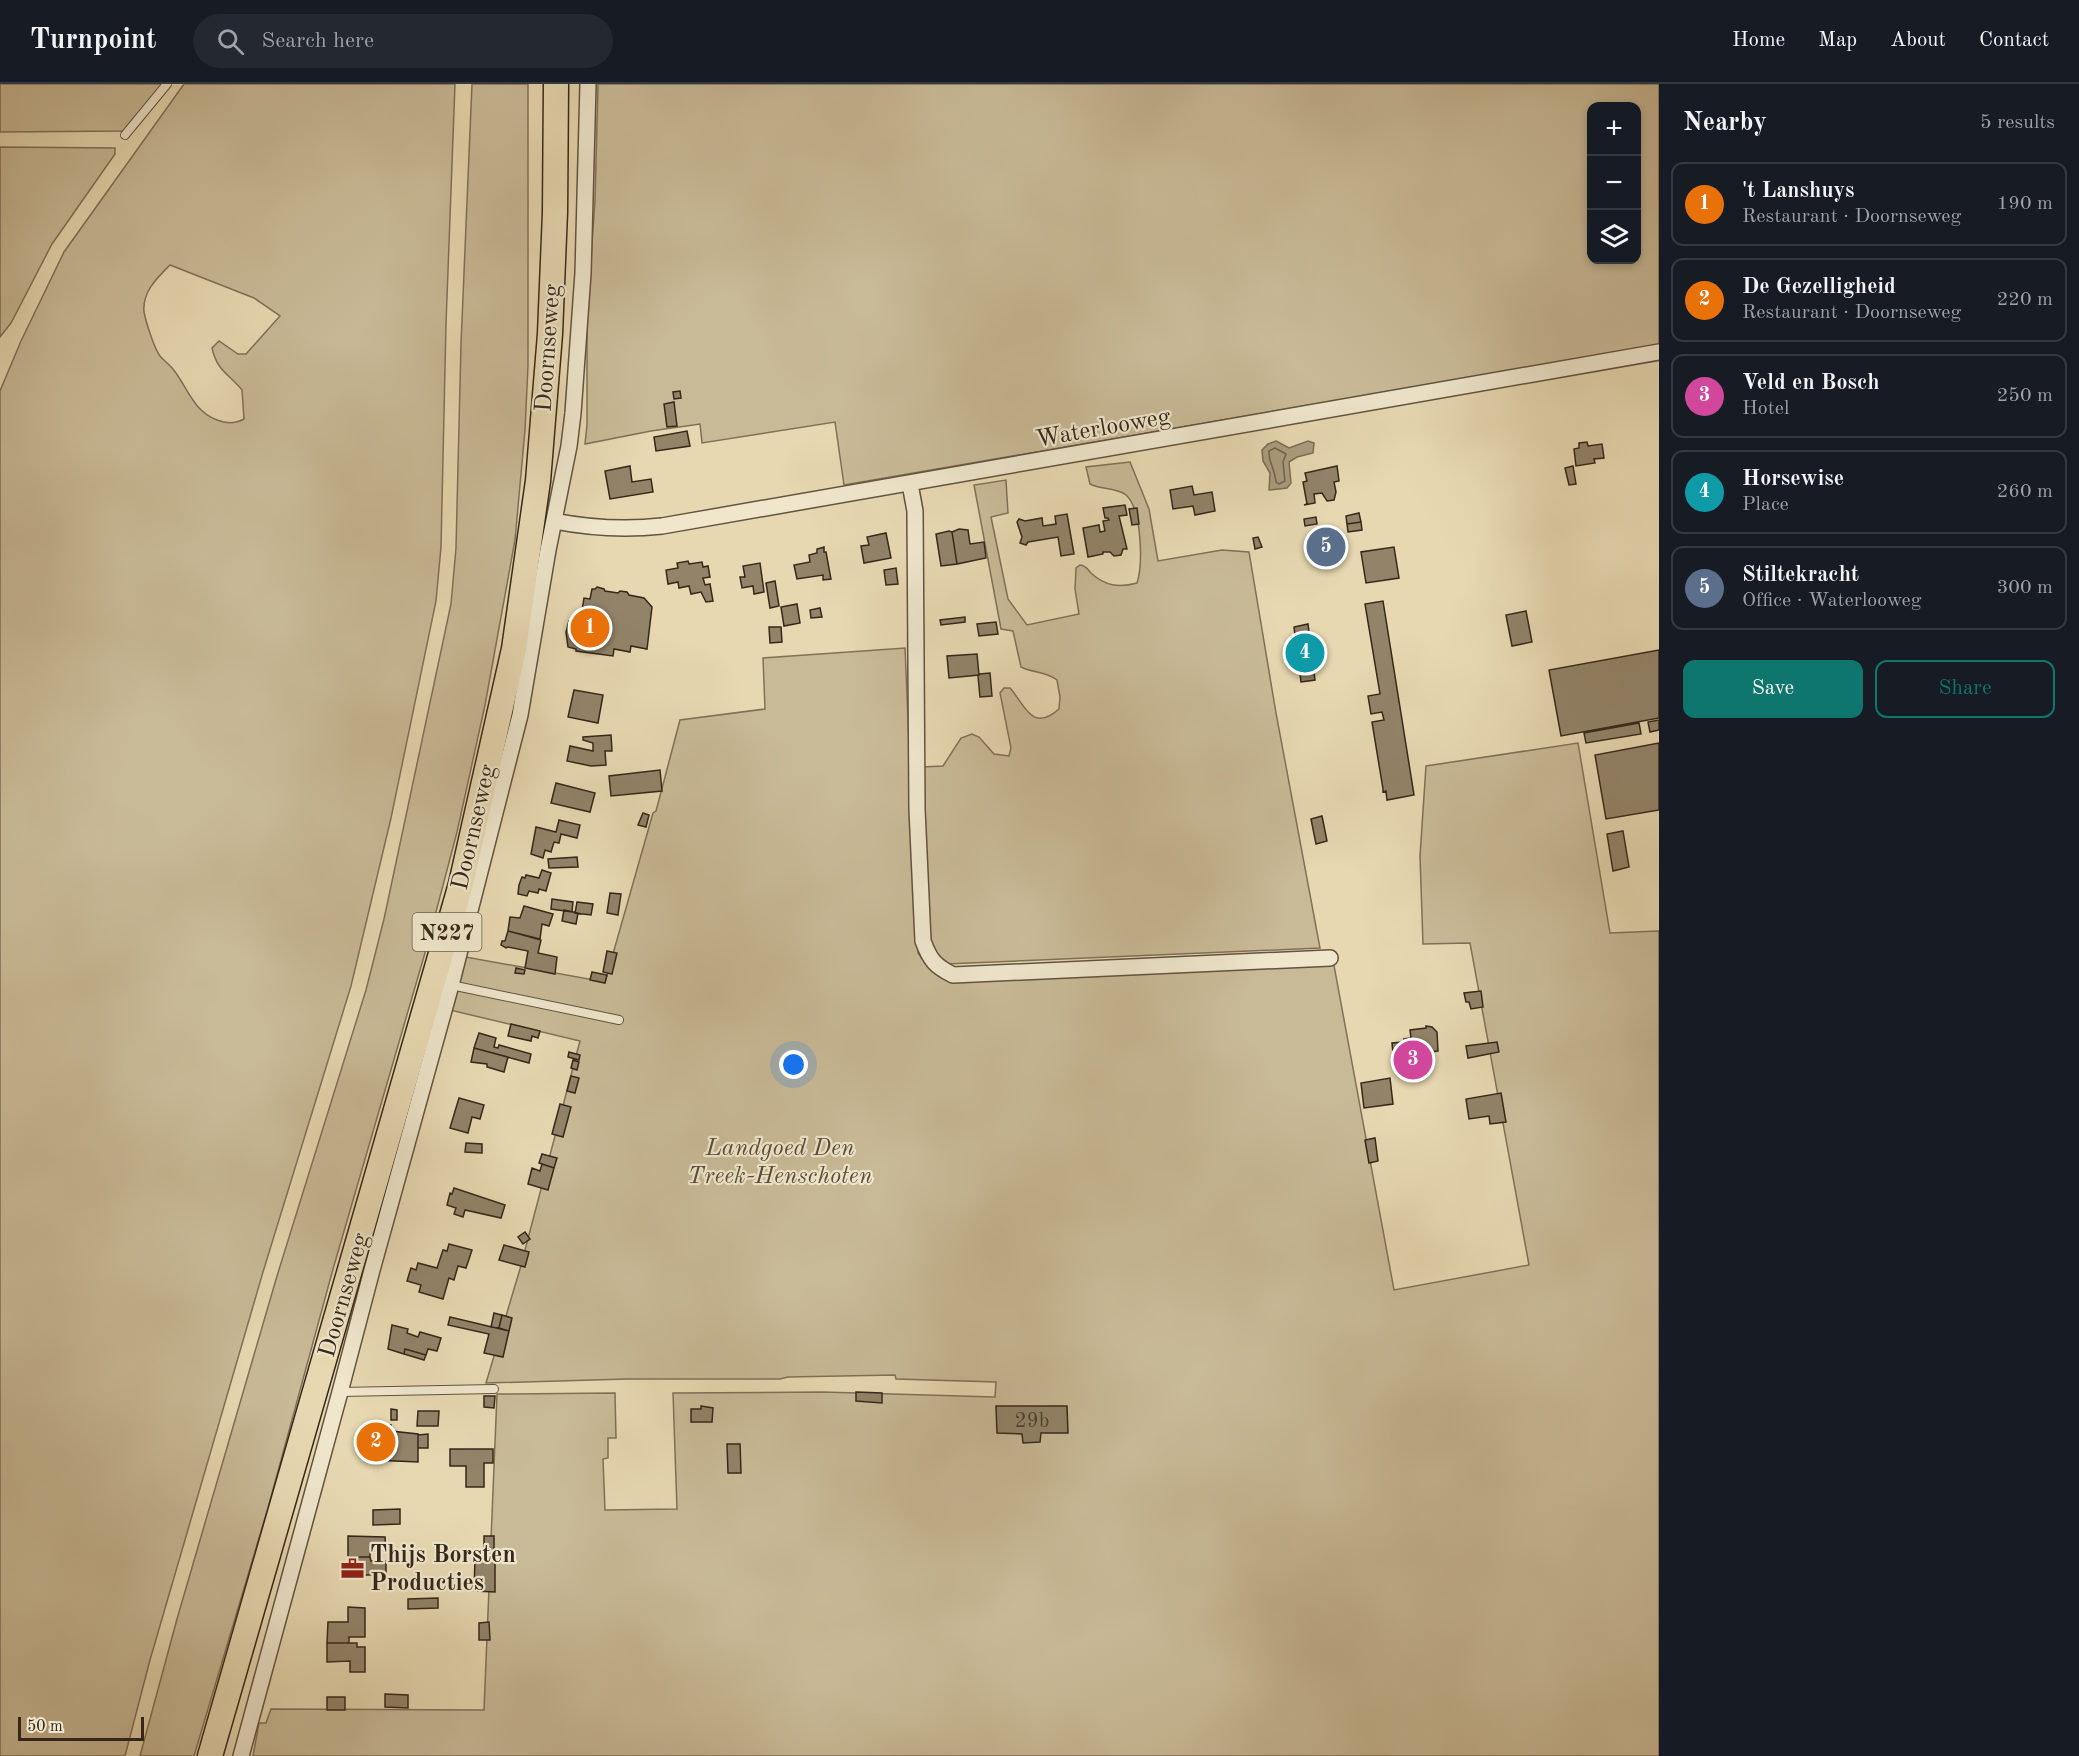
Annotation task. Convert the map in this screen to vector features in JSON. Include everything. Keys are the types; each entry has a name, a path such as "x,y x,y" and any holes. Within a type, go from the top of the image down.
{"main road":[{"name":"Doornseweg","path":"210,1756 461,884 514,650 537,481 550,334 555,212 556,84"}],"street":[{"name":"Doornseweg","path":"241,1756 451,985 520,715 569,446 576,386 583,273 588,84"},
{"name":"Waterlooweg","path":"554,521 586,526 646,528 1659,352"},
{"path":"910,483 915,511 917,809 923,941 927,954 938,968 953,975 1330,958"}],"lane":[{"path":"125,135 167,84"},
{"path":"451,985 619,1020"},
{"path":"340,1392 494,1389"}],"green space":[{"path":"0,84 166,84 126,131 0,132"},
{"path":"184,84 455,84 441,547 436,601 391,818 351,986 263,1272 150,1660 125,1756 0,1756 0,391 21,341 64,252","holes":["170,265 254,298 280,316 246,354 238,354 219,341 212,348 220,367 242,390 244,419 234,423 224,422 209,416 196,405 173,369 160,356 145,316 145,298 151,286"]},
{"path":"472,84 528,84 528,366 525,430 515,540 485,705 457,832 427,946 333,1269 268,1508 194,1756 140,1756 177,1619 277,1276 366,990 384,919 451,604 456,548 461,344"},
{"path":"598,84 1659,84 1659,345 844,485 835,422 702,443 700,424 585,444 587,318 595,200"},
{"path":"0,147 115,148 115,154 52,244 11,323 0,337"},
{"path":"1130,462 1149,509 1158,561 1222,550 1249,552 1276,713 1320,948 945,964 935,958 930,937 922,767 943,766 961,738 972,734 979,737 994,754 1009,756 1011,748 1000,693 1004,688 1010,688 1030,714 1042,718 1050,716 1059,709 1060,697 1057,680 1021,667 1013,631 1001,629 974,485 1006,480 1008,513 991,517 1008,599 1027,625 1079,614 1075,589 1076,568 1080,565 1107,583 1124,585 1137,583 1140,537 1131,502 1122,492 1090,484 1086,467"},
{"name":"Landgoed Den Treek-Henschoten","path":"905,648 918,953 925,963 935,972 949,979 1333,960 1394,1290 1529,1265 1470,943 1423,944 1420,856 1426,766 1578,743 1610,933 1659,931 1659,1756 253,1756 259,1723 266,1723 271,1709 484,1710 497,1394 615,1393 616,1438 608,1438 608,1458 603,1459 605,1510 677,1509 673,1393 823,1392 995,1397 996,1382 896,1379 895,1375 486,1383 520,1269 580,1041 450,1010 466,957 605,982 653,813 656,811 680,720 765,709 763,658"}],"water":[{"path":"1276,441 1289,448 1308,441 1314,443 1313,453 1297,457 1289,462 1291,483 1287,488 1269,490 1270,473 1263,461 1262,450 1268,444"}],"building":[{"path":"680,391 681,398 674,399 673,392"},
{"path":"674,402 677,426 667,427 664,404"},
{"path":"687,431 690,446 656,451 654,437"},
{"path":"1587,442 1588,446 1602,444 1604,458 1594,459 1595,463 1576,466 1574,449 1579,448 1579,443"},
{"path":"630,466 632,482 651,479 653,492 610,499 605,471"},
{"path":"1337,466 1339,481 1334,482 1336,492 1334,500 1327,501 1322,493 1314,494 1315,503 1304,505 1307,504 1303,482 1307,481 1305,473"},
{"path":"1573,466 1576,484 1569,485 1565,468"},
{"path":"1192,486 1194,495 1212,492 1215,511 1195,515 1193,506 1173,509 1170,490"},
{"path":"1125,505 1127,515 1119,516 1127,549 1123,549 1121,555 1114,556 1110,552 1103,552 1103,554 1088,557 1083,528 1099,525 1100,532 1105,531 1103,521 1109,520 1105,518 1103,508"},
{"path":"1137,508 1139,524 1132,525 1129,509"},
{"path":"1359,513 1361,522 1347,524 1346,516"},
{"path":"1067,514 1074,554 1061,556 1058,537 1028,542 1026,545 1020,543 1022,537 1017,522 1019,519 1025,521 1042,518 1043,526 1056,524 1055,516"},
{"path":"1316,517 1317,524 1305,526 1304,519"},
{"path":"1361,522 1362,530 1348,532 1347,524"},
{"path":"959,529 968,530 970,544 984,542 986,558 957,564 952,532"},
{"path":"952,532 957,564 941,566 936,534"},
{"path":"886,533 891,558 864,563 861,546 869,545 867,537"},
{"path":"1337,533 1341,557 1334,558 1333,551 1321,553 1323,560 1314,561 1310,538"},
{"path":"1258,537 1262,547 1255,549 1253,538"},
{"path":"824,547 831,579 823,580 823,575 797,579 794,565 810,562 809,555 817,553 817,549"},
{"path":"1394,547 1399,578 1366,583 1361,552"},
{"path":"688,561 689,564 702,562 703,567 708,566 710,577 703,578 705,585 710,584 713,601 706,602 701,592 691,594 689,586 679,588 678,582 668,584 666,570 678,568 677,563"},
{"path":"760,563 764,592 754,594 753,586 742,588 740,577 745,577 743,566"},
{"path":"896,568 898,584 886,585 884,570"},
{"path":"775,581 779,606 770,608 766,583"},
{"path":"597,587 605,591 627,592 629,595 644,598 652,607 647,649 631,646 630,652 614,649 613,656 576,651 568,647 566,632 569,621 572,622 573,616 581,617 584,598 590,599 592,589"},
{"path":"1383,601 1414,795 1387,800 1386,791 1383,792 1372,722 1384,720 1382,712 1371,714 1368,696 1380,694 1365,604"},
{"path":"797,604 800,623 784,626 781,607"},
{"path":"820,608 822,617 811,618 810,610"},
{"path":"1526,611 1532,642 1512,646 1506,615"},
{"path":"965,617 965,622 941,625 940,620"},
{"path":"996,622 998,634 979,636 977,624"},
{"path":"1308,624 1315,680 1301,682 1294,627"},
{"path":"769,627 781,627 782,642 770,643"},
{"path":"1659,650 1659,718 1561,736 1549,670"},
{"path":"977,654 979,675 949,678 947,656"},
{"path":"990,673 992,696 980,697 978,676"},
{"path":"574,690 603,695 598,723 568,717"},
{"path":"1659,720 1659,730 1650,732 1648,722"},
{"path":"1639,723 1641,734 1586,743 1584,733"},
{"path":"611,735 612,751 605,751 606,765 591,766 567,761 570,746 593,751 593,743 583,740 583,737"},
{"path":"1659,743 1659,810 1606,819 1595,755"},
{"path":"660,770 662,791 611,796 609,776"},
{"path":"556,783 595,793 590,812 551,803"},
{"path":"643,813 649,815 646,827 638,825"},
{"path":"1322,816 1327,841 1316,844 1311,819"},
{"path":"559,820 580,825 577,838 561,834 559,843 554,842 551,852 545,850 543,858 531,854 536,827 556,832"},
{"path":"1623,831 1629,867 1613,871 1607,834"},
{"path":"577,857 578,867 549,868 548,859"},
{"path":"542,870 551,873 546,891 539,889 538,893 529,891 527,896 518,894 522,877 525,878 526,875 539,878"},
{"path":"610,893 621,894 618,915 607,913"},
{"path":"552,899 573,902 572,912 551,909"},
{"path":"577,902 593,904 591,915 575,913"},
{"path":"524,906 553,914 549,926 542,924 540,939 508,931 510,917 520,918"},
{"path":"564,910 578,913 576,924 562,921"},
{"path":"508,931 541,940 538,953 557,957 555,974 525,968 528,951 506,948 501,945"},
{"path":"607,951 617,953 612,974 603,972"},
{"path":"516,968 525,970 524,974 515,973"},
{"path":"592,972 607,975 605,983 590,980"},
{"path":"1481,991 1483,1007 1471,1009 1464,993"},
{"path":"511,1024 540,1031 538,1038 532,1036 531,1041 508,1036"},
{"path":"1426,1026 1432,1027 1437,1032 1438,1051 1425,1052 1428,1073 1408,1075 1405,1052 1393,1054 1392,1043 1404,1042 1404,1039 1411,1038 1410,1030 1426,1028"},
{"path":"479,1033 496,1038 494,1047 498,1048 499,1045 531,1054 529,1063 474,1048"},
{"path":"1497,1042 1499,1052 1468,1058 1466,1046"},
{"path":"474,1048 508,1057 504,1072 487,1067 487,1064 471,1062"},
{"path":"569,1052 580,1055 579,1060 568,1057"},
{"path":"573,1060 579,1062 577,1070 571,1068"},
{"path":"571,1076 579,1078 575,1093 567,1091"},
{"path":"1390,1078 1393,1104 1364,1108 1361,1083"},
{"path":"1501,1093 1506,1122 1490,1124 1489,1116 1469,1119 1466,1099"},
{"path":"459,1098 484,1105 480,1119 472,1117 468,1133 450,1128"},
{"path":"560,1104 571,1107 563,1137 552,1134"},
{"path":"1375,1138 1378,1161 1369,1163 1365,1140"},
{"path":"466,1143 482,1144 482,1153 465,1152"},
{"path":"542,1154 557,1158 554,1168 539,1163"},
{"path":"542,1164 554,1168 548,1190 528,1184 532,1168 540,1171"},
{"path":"454,1188 505,1205 501,1218 465,1210 463,1217 454,1214 456,1208 447,1205"},
{"path":"525,1232 530,1239 523,1244 518,1237"},
{"path":"449,1244 472,1250 466,1268 458,1266 454,1280 449,1278 443,1299 419,1292 421,1285 407,1281 411,1268 416,1270 418,1263 437,1268 443,1250 447,1251"},
{"path":"504,1245 529,1252 525,1267 499,1260"},
{"path":"494,1313 502,1315 499,1328 491,1327"},
{"path":"502,1315 512,1318 509,1331 499,1328"},
{"path":"450,1317 509,1331 503,1357 484,1353 489,1334 448,1325"},
{"path":"392,1325 408,1329 407,1333 418,1337 420,1332 441,1338 437,1351 428,1349 426,1355 405,1349 404,1354 388,1349"},
{"path":"405,1349 426,1355 424,1360 404,1354"},
{"path":"856,1392 882,1393 882,1403 856,1401"},
{"path":"484,1396 495,1396 494,1408 484,1407"},
{"path":"701,1406 713,1408 712,1422 691,1422 691,1409 701,1409"},
{"path":"996,1406 1067,1406 1068,1433 1041,1433 1040,1442 1023,1443 1022,1434 997,1433"},
{"path":"391,1409 397,1410 397,1420 391,1420"},
{"path":"418,1411 439,1411 438,1426 417,1426"},
{"path":"372,1424 391,1425 391,1431 418,1434 418,1462 373,1460 374,1449 368,1449 368,1428"},
{"path":"428,1434 428,1448 418,1448 418,1435"},
{"path":"727,1444 740,1444 741,1473 728,1473"},
{"path":"450,1449 493,1449 493,1463 484,1463 484,1487 466,1487 466,1466 450,1466"},
{"path":"400,1509 400,1524 373,1525 373,1510"},
{"path":"348,1536 385,1537 386,1551 370,1551 370,1557 348,1557"},
{"path":"484,1536 494,1536 494,1552 484,1552"},
{"path":"348,1557 370,1557 371,1561 386,1561 386,1574 349,1576"},
{"path":"475,1559 495,1560 495,1592 474,1591"},
{"path":"438,1598 438,1608 408,1609 408,1599"},
{"path":"348,1607 365,1608 365,1637 349,1637 349,1643 327,1643 328,1622 348,1622"},
{"path":"489,1622 490,1640 479,1640 479,1623"},
{"path":"327,1643 357,1643 357,1647 365,1647 365,1672 350,1672 350,1661 327,1662"},
{"path":"385,1694 408,1695 408,1708 385,1707"},
{"path":"327,1697 345,1697 345,1710 327,1710"}],"place":[{"name":"Stiltekracht","path":"1326,547"},
{"name":"'t Lanshuys","path":"590,628"},
{"name":"Horsewise","path":"1305,653"},
{"name":"Veld en Bosch","path":"1413,1060"},
{"name":"De Gezelligheid","path":"376,1442"},
{"name":"Thijs Borsten Producties","path":"352,1568"}]}
